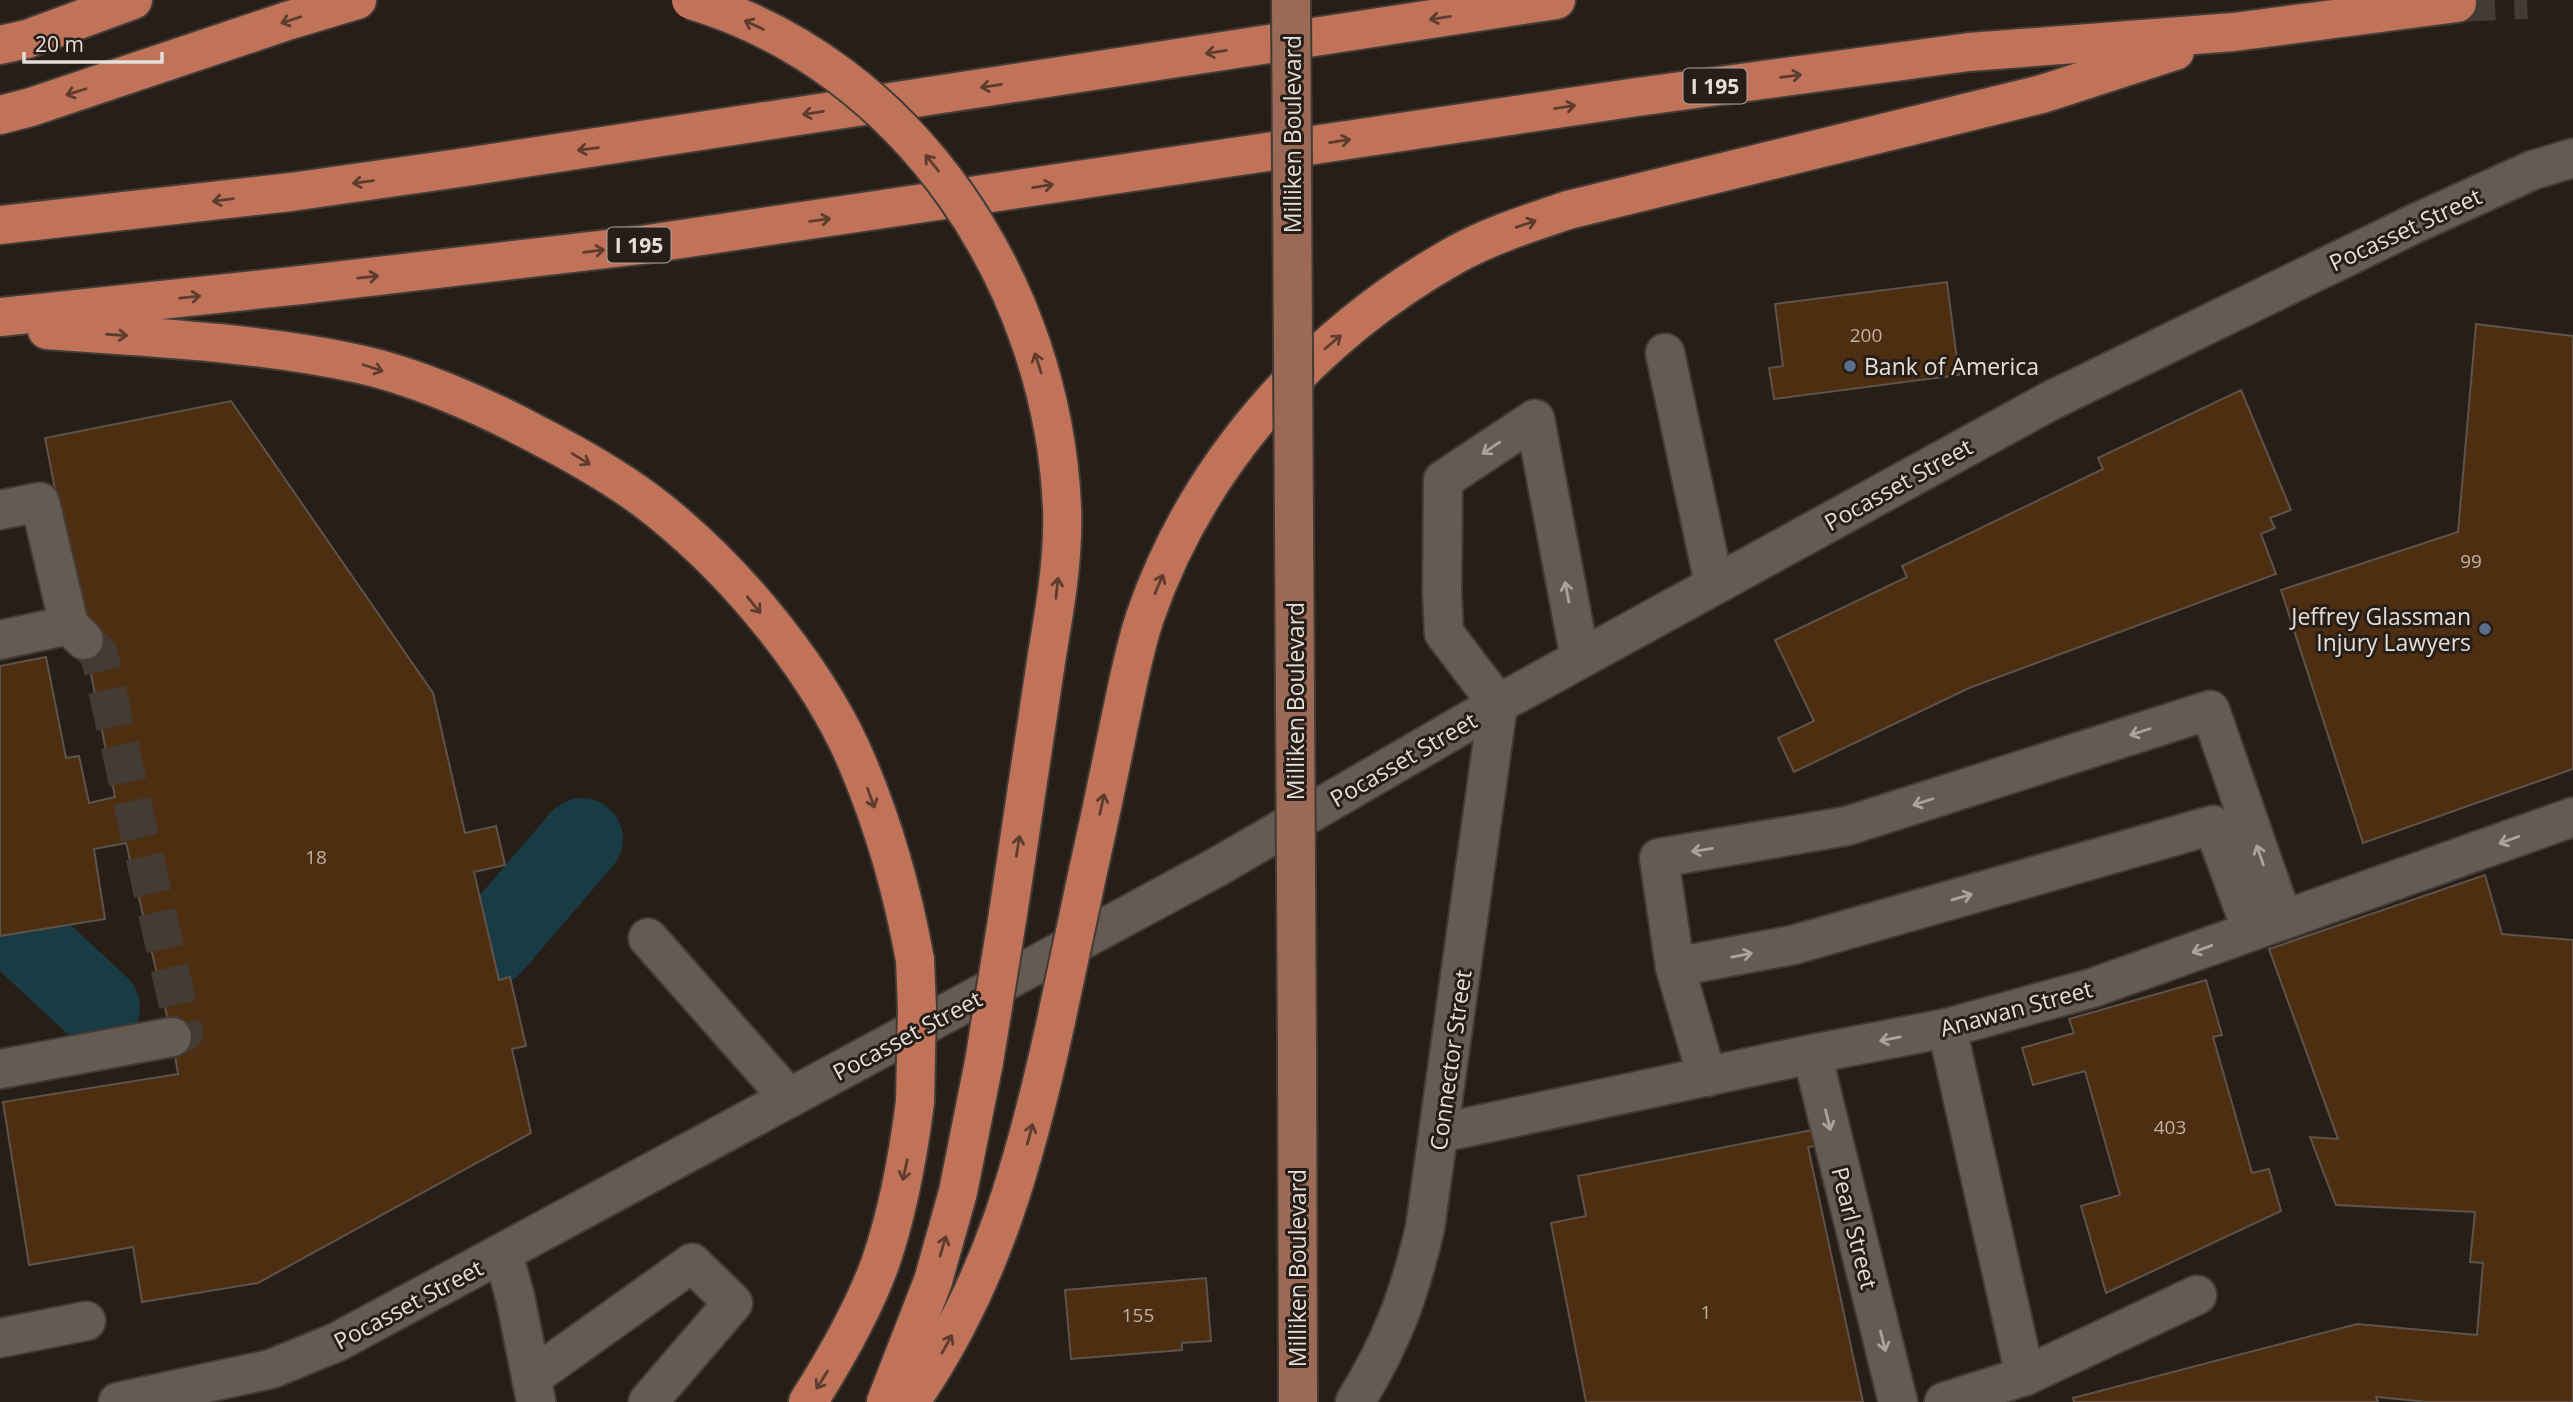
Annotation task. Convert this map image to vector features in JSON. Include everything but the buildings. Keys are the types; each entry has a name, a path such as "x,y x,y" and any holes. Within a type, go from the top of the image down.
{"highway":[{"path":"0,45 27,39 133,0"},
{"path":"0,115 357,0"},
{"path":"691,0 738,17 784,39 855,85 918,146 973,219 1011,289 1041,374 1052,418 1062,508 1056,597 984,1062 964,1169 933,1281 886,1402"},
{"path":"0,225 291,192 610,146 1556,0"},
{"name":"I 195","path":"0,317 654,243 1637,97 1955,53 2234,32 2457,3"},
{"path":"910,1402 932,1371 954,1331 993,1250 1031,1130 1131,667 1146,616 1188,523 1245,433 1275,398 1315,358 1357,322 1405,287 1456,254 1514,228 1568,210 2042,94 2234,32"},
{"path":"0,327 248,344 307,354 374,368 504,417 562,447 660,511 704,550 744,592 813,680 859,766 891,859 906,911 915,960 917,1009 915,1102 908,1156 880,1265 834,1362 808,1402"}],"main road":[{"name":"Milliken Boulevard","path":"1291,0 1297,1402"}],"street":[{"name":"Pocasset Street","path":"134,1400 271,1369 337,1342 1217,867 1498,704 2039,407 2428,217 2533,170 2573,159"},
{"path":"1665,353 1714,584"},
{"path":"1498,704 1444,633 1443,480 1535,419 1580,659"},
{"path":"0,510 40,502 76,632 0,640"},
{"name":"Connector Street","path":"1355,1402 1385,1349 1410,1289 1425,1228 1498,704"},
{"path":"1707,1077 1675,967 1659,858 1847,826 2210,710 2230,820 2267,926"},
{"name":"Anawan Street","path":"1440,1133 1947,1028 2092,988 2573,817"},
{"path":"1675,967 1793,946 2230,820"},
{"path":"648,938 789,1098"},
{"path":"1947,1028 2025,1376"},
{"path":"0,1069 173,1037"},
{"name":"Pearl Street","path":"1812,1054 1898,1402"},
{"path":"503,1253 534,1390 692,1263 733,1303 648,1402"},
{"path":"1944,1402 2025,1376 2197,1295"},
{"path":"0,1338 86,1321"}],"waterway":[{"path":"491,945 582,839"},
{"path":"19,933 99,1007"}],"tunnel":[{"path":"2457,3 2527,0"},
{"path":"84,640 99,654 184,1033 172,1037"}],"place":[{"name":"Bank of America","path":"1850,366"},
{"name":"Jeffrey Glassman Injury Lawyers","path":"2485,629"}]}
